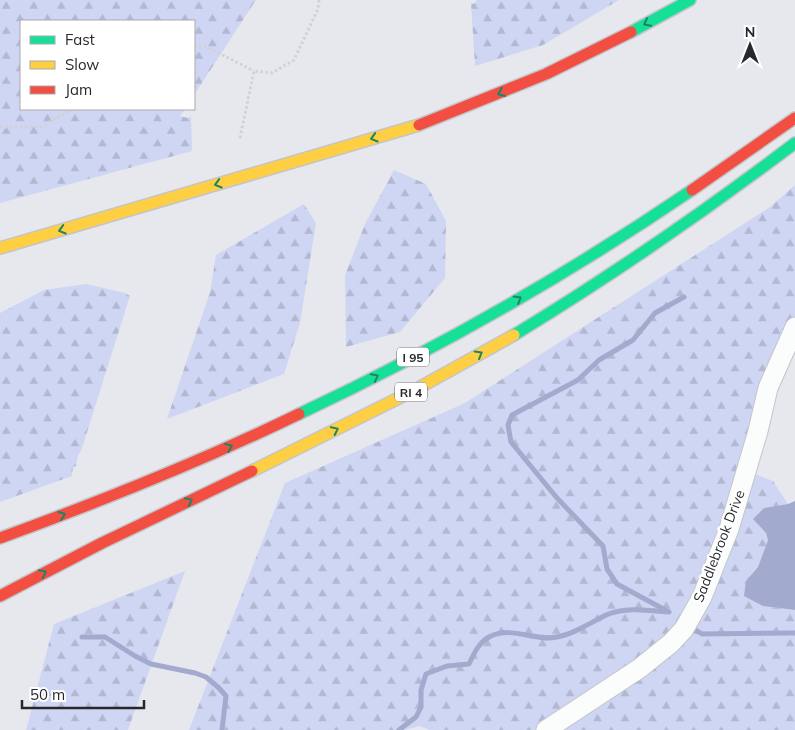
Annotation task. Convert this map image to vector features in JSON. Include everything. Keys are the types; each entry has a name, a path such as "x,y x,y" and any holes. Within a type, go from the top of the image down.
{"highway":[{"path":"0,248 420,124 546,74 599,49 690,0"},
{"name":"I 95","path":"0,538 122,492 223,450 304,413 400,364 506,306 604,247 795,118"},
{"name":"RI 4","path":"0,596 103,543 361,417 466,362 569,302 729,194 795,143"}],"street":[{"name":"Saddlebrook Drive","path":"546,730 640,668 671,643 684,629 702,597 729,528 758,431 768,388 795,327"}],"path":[{"path":"195,47 207,47 254,71 272,72 294,60 318,9 319,0"},
{"path":"240,138 254,71"},
{"path":"0,127 41,127 70,110"}],"green space":[{"path":"0,0 256,0 195,93 195,20 20,20 20,110 184,110 180,116 188,118 191,116 192,151 0,203"},
{"path":"477,0 619,0 543,45 475,66 471,3 474,4"},
{"path":"394,170 426,184 446,221 445,278 400,332 346,347 345,275 365,224"},
{"path":"795,185 795,326 747,471 773,481 788,504 764,508 768,540 758,567 746,581 763,606 795,610 795,730 430,730 419,726 405,730 189,730 285,483 465,403 770,207"},
{"path":"304,204 316,223 300,323 284,374 167,419 210,292 216,255"},
{"path":"86,284 125,293 130,296 76,466 73,467 72,476 0,502 0,313 44,290"},
{"path":"185,571 128,730 26,730 54,624"}],"shaded area":[{"path":"795,501 795,610 763,606 744,596 746,581 758,567 768,540 766,533 753,519 764,508"}],"waterway":[{"path":"669,612 617,584 607,569 603,546 557,498 511,442 508,425 512,415 578,380 599,360 633,340 655,313 684,297"},
{"path":"399,730 416,717 421,707 421,690 426,674 447,666 469,664 479,646 489,637 506,633 548,638 557,637 576,631 613,612 635,610 666,612"},
{"path":"694,629 702,634 795,633"},
{"path":"82,637 105,637 151,664 206,677 226,696 222,730"}],"traffic: fast":[{"path":"631,32 690,0"},
{"path":"514,335 657,243 795,143"},
{"path":"299,414 400,364 500,310 597,252 692,190"}],"traffic: slow":[{"path":"0,248 419,125"},
{"path":"252,471 413,391 514,335"}],"traffic: jam":[{"path":"419,125 546,74 631,32"},
{"path":"692,190 795,118"},
{"path":"0,538 151,480 299,414"},
{"path":"0,596 102,543 252,471"}]}
